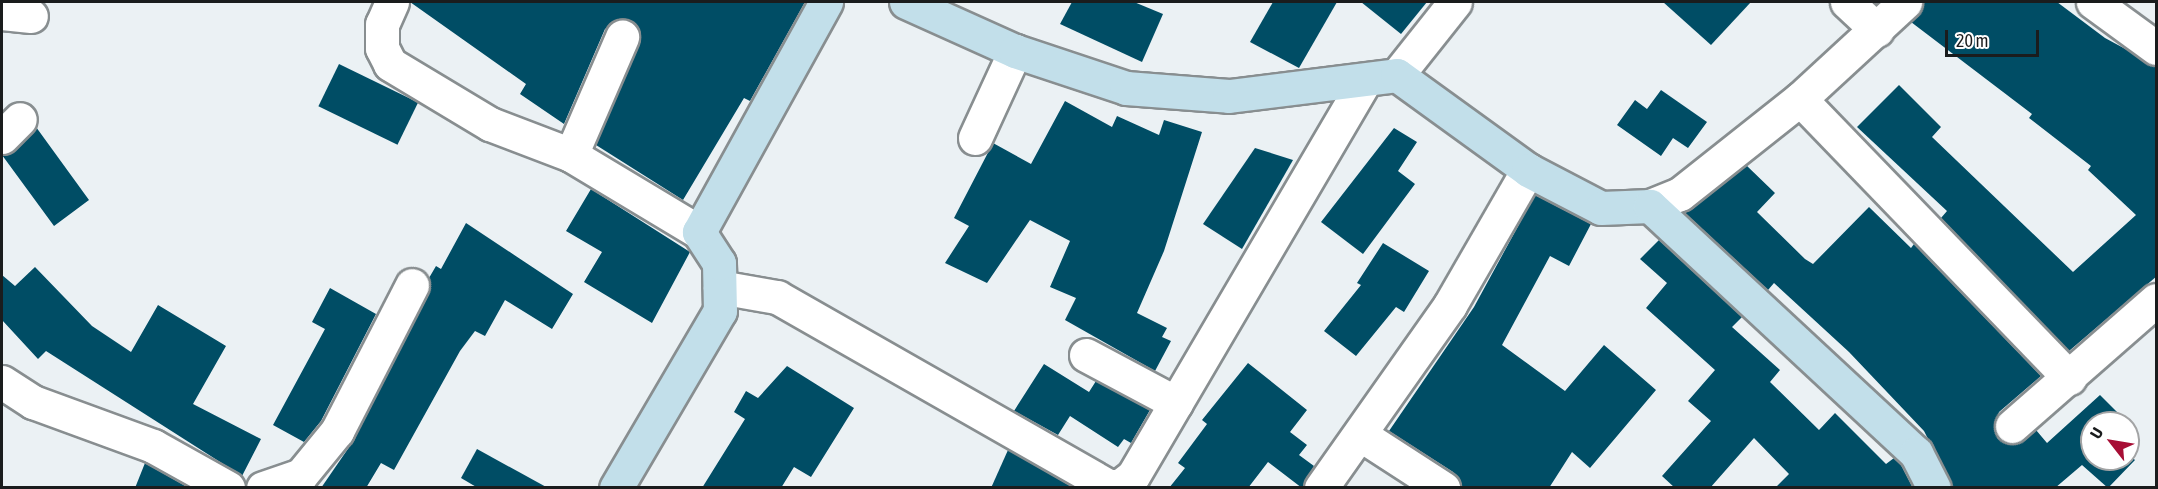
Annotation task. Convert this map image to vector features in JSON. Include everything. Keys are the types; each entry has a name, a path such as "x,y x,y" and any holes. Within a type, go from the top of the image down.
{"street":[{"path":"392,2 382,24 382,48 390,64 490,124 571,155 699,231 719,263 720,311 699,353 616,488"},
{"path":"699,231 826,2"},
{"path":"906,2 1015,51 1126,88 1172,95 1228,96 1397,75 1455,2"},
{"path":"1847,2 1877,30"},
{"path":"1397,75 1528,170 1600,208 1650,206 1680,194 1800,99 1905,2"},
{"path":"2093,2 2157,48"},
{"path":"571,155 622,37"},
{"path":"975,138 1015,51"},
{"path":"720,287 777,297 1109,486 1120,486 1133,476 1365,80"},
{"path":"1800,99 2069,378"},
{"path":"1321,488 1361,435 1450,305 1528,170"},
{"path":"1650,206 1916,453 1934,488"},
{"path":"263,488 301,475 337,431 412,285"},
{"path":"2012,426 2157,300"},
{"path":"1086,355 1176,403"},
{"path":"2,382 33,402 162,450 228,488"},
{"path":"1361,435 1443,488"}],"building":[{"path":"410,2 805,2 750,101 744,98 683,200 596,145 639,44 640,34 630,20 619,19 605,29 564,124 520,94 526,84"},
{"path":"1072,2 1134,2 1163,14 1142,62 1060,24"},
{"path":"1273,2 1337,2 1299,68 1250,42"},
{"path":"1361,2 1427,2 1401,34"},
{"path":"1663,2 1751,2 1711,45"},
{"path":"1923,2 2057,2 2105,38 2157,66 2157,276 2069,351 1941,218 1947,211 1857,127 1899,85 1941,127 1932,137 2073,272 2136,215 2088,170 2091,166 2029,118 2032,114 1911,22"},
{"path":"339,64 418,103 397,145 318,106"},
{"path":"1661,90 1707,122 1688,148 1673,138 1661,156 1617,125 1635,100 1647,109"},
{"path":"1065,101 1112,127 1117,116 1159,135 1164,120 1202,132 1164,251 1137,313 1167,328 1162,337 1171,341 1155,371 1065,320 1076,298 1050,287 1070,241 1030,220 987,283 945,263 969,226 954,218 993,143 1031,164"},
{"path":"36,127 89,200 54,226 2,155 15,150"},
{"path":"1394,128 1417,142 1398,171 1415,184 1363,254 1321,222"},
{"path":"1255,148 1293,160 1242,249 1203,224"},
{"path":"1746,165 1775,193 1757,212 1813,264 1869,207 1911,248 1914,244 2041,376 1999,412 1994,429 1998,439 2016,444 2036,430 2047,443 2080,413 2080,467 2055,488 1953,488 1924,431 1849,352 1774,283 1768,290 1685,213"},
{"path":"591,189 690,252 652,323 584,282 602,252 566,231"},
{"path":"1535,195 1591,224 1569,266 1550,256 1502,345 1565,391 1604,345 1656,390 1590,468 1572,452 1549,488 1461,488 1453,472 1389,431 1474,307"},
{"path":"466,223 573,294 552,329 505,300 485,336 475,331 460,351 394,470 381,463 366,488 321,488 354,440 429,294 429,278 436,266 441,269"},
{"path":"1659,240 1742,317 1732,327 1780,370 1770,382 1819,430 1835,413 1886,464 1894,458 1901,465 1913,488 1775,488 1789,474 1754,438 1710,488 1675,488 1662,476 1711,421 1688,401 1715,370 1646,308 1667,283 1640,259"},
{"path":"1383,243 1429,271 1404,312 1396,307 1356,356 1324,331 1361,285 1357,283"},
{"path":"35,267 92,326 131,352 158,305 226,346 193,404 261,439 242,476 46,351 38,359 2,320 2,275 15,286"},
{"path":"330,288 376,314 321,421 304,442 273,425 325,329 312,322"},
{"path":"1248,363 1307,410 1290,432 1307,445 1299,455 1314,466 1302,488 1268,462 1248,488 1169,488 1185,468 1178,463 1207,424 1202,420"},
{"path":"1044,364 1089,392 1096,381 1150,410 1131,443 1124,439 1118,447 1070,416 1058,435 1014,411"},
{"path":"787,366 854,408 811,477 794,467 781,488 702,488 745,419 734,412 746,391 758,398"},
{"path":"2100,395 2116,411 2082,411"},
{"path":"477,449 548,488 478,488 461,478"},
{"path":"1008,450 1074,488 991,488"},
{"path":"145,463 189,488 135,488"},
{"path":"2089,471 2124,471 2108,488"}]}
